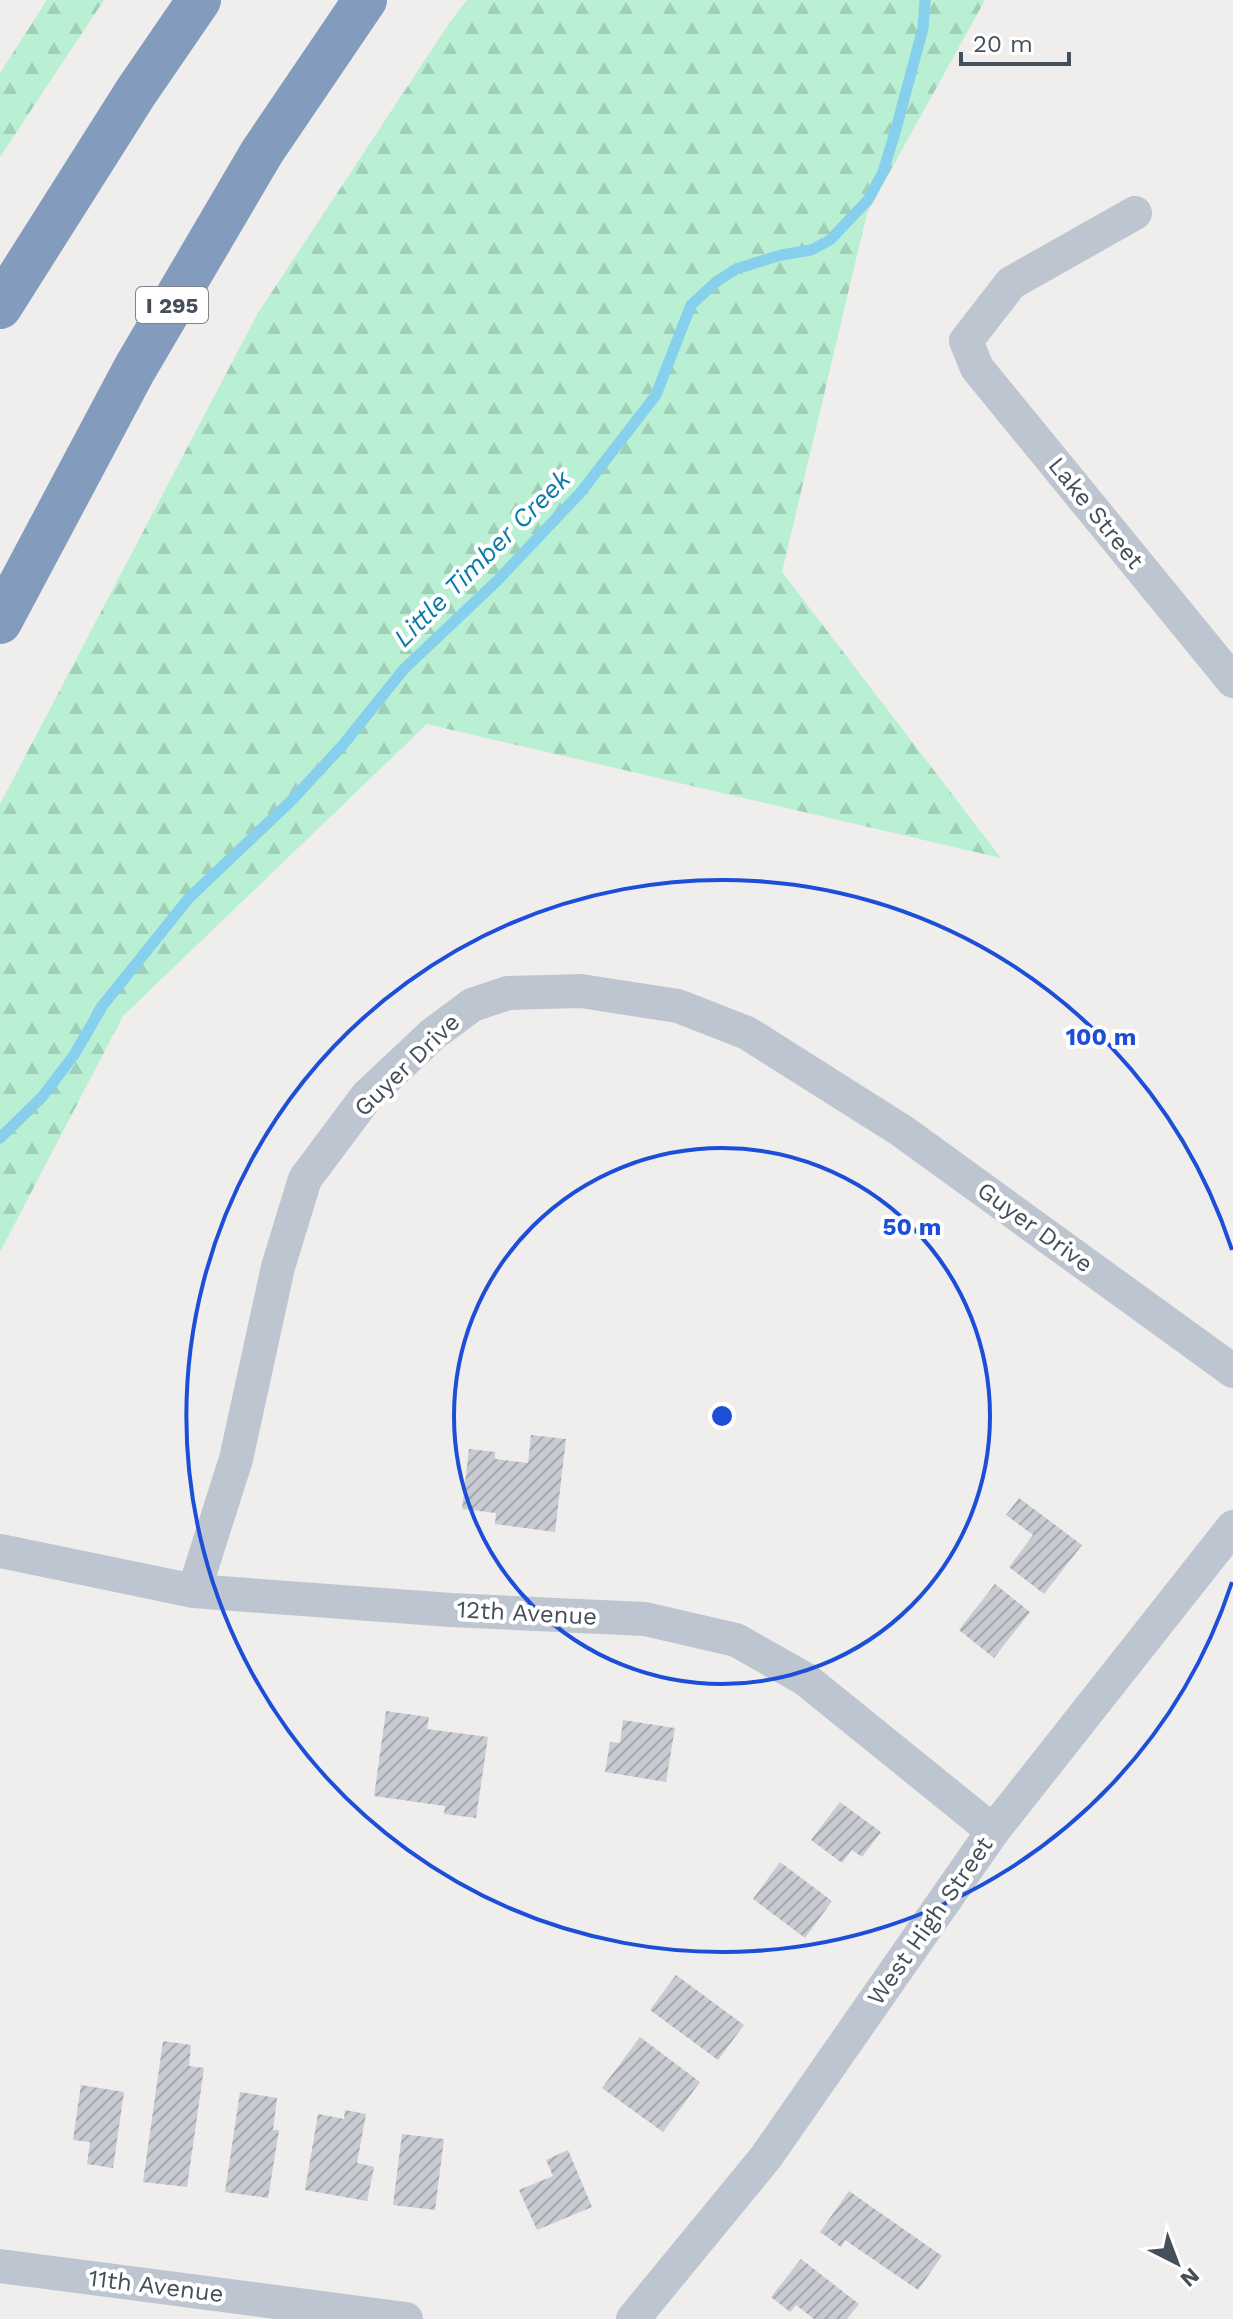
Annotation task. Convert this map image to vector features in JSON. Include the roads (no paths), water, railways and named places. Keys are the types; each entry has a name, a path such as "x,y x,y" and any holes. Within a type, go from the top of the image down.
{"highway":[{"path":"0,307 136,92 199,0"},
{"name":"I 295","path":"0,622 134,370 262,152 365,0"}],"street":[{"name":"Lake Street","path":"1135,213 1011,283 966,341 977,368 1227,663"},
{"name":"Guyer Drive","path":"194,1591 236,1459 278,1267 305,1179 367,1096 433,1034 472,1005 508,993 581,991 678,1006 747,1033 902,1131 1233,1371"},
{"name":"West High Street","path":"633,2319 766,2157 993,1831 1233,1527"},
{"name":"12th Avenue","path":"0,1551 194,1591 451,1610 645,1619 736,1640 805,1679 993,1831"},
{"name":"11th Avenue","path":"0,2266 406,2319"}],"waterway":[{"name":"Little Timber Creek","path":"0,1138 42,1097 74,1055 103,1005 189,898 291,801 342,746 404,669 497,581 581,492 656,395 691,305 736,269 781,255 811,250 830,240 868,200 883,172 896,129 923,28 925,0"}]}
